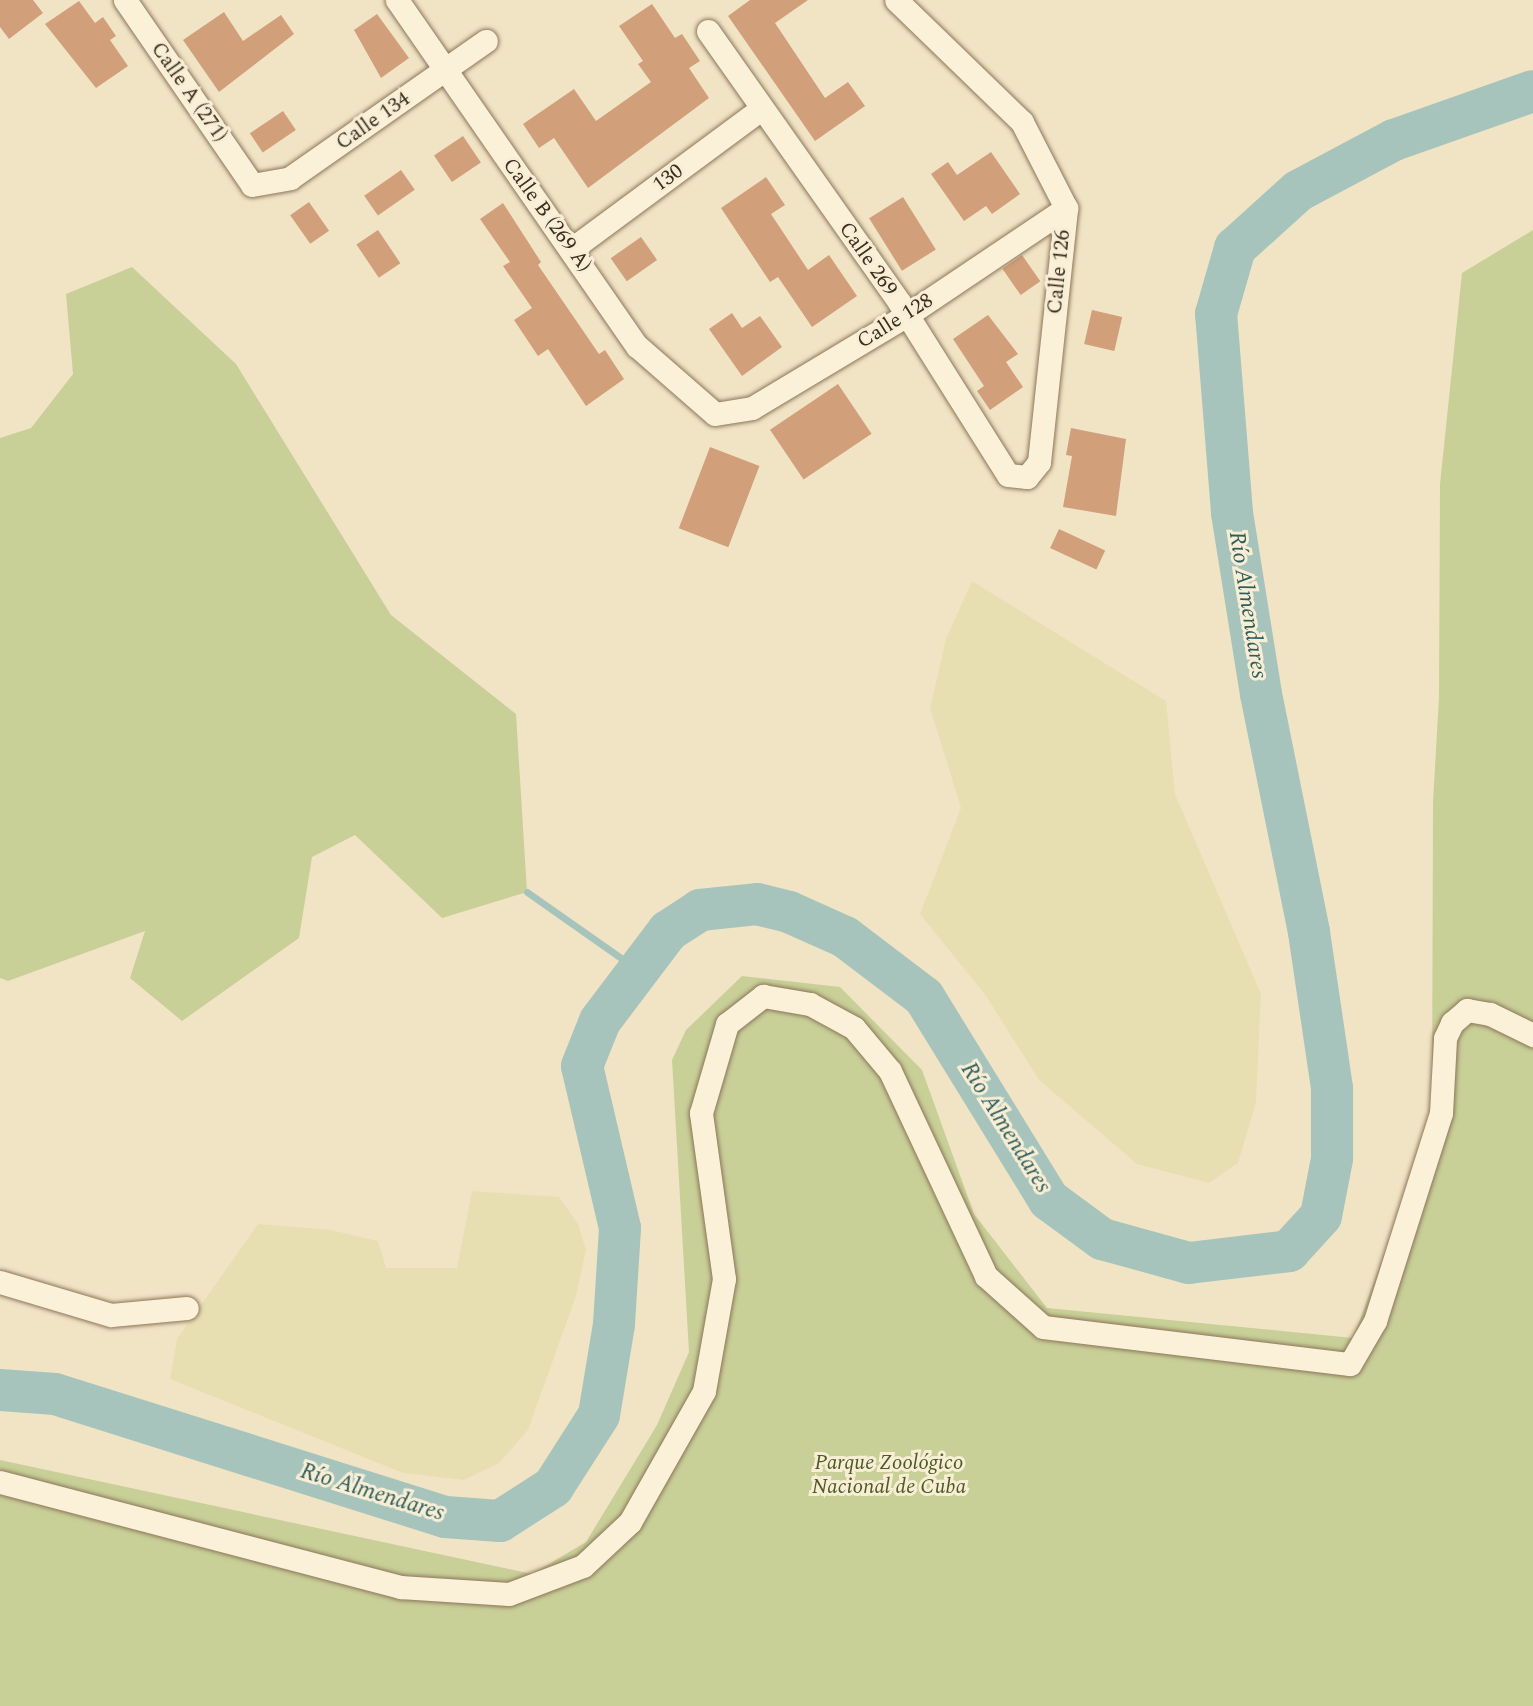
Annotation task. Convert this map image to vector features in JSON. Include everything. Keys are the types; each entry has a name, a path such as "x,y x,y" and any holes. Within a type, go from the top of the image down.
{"street":[{"name":"Calle A (271)","path":"125,0 252,185"},
{"name":"Calle B (269 A)","path":"397,0 573,248 637,346 715,414"},
{"name":"Calle 126","path":"895,0 1021,122 1066,208 1039,462 1027,477"},
{"name":"Calle 269","path":"708,31 907,314 1008,475 1027,477"},
{"name":"Calle 134","path":"252,185 290,178 486,41"},
{"name":"130","path":"573,248 762,108"},
{"name":"Calle 128","path":"715,414 752,408 907,314 1066,208"},
{"path":"0,1482 400,1587 509,1594 583,1566 629,1522 704,1391 724,1279 701,1113 727,1024 763,996 810,1004 854,1028 881,1060 986,1276 1043,1327 1350,1364 1375,1321 1441,1114 1445,1038 1452,1023 1467,1010 1490,1014 1533,1035"},
{"path":"0,1282 111,1315 187,1308"}],"shaded area":[{"path":"972,581 1166,701 1175,794 1261,994 1256,1103 1238,1163 1209,1183 1137,1164 1039,1080 986,996 920,914 961,808 930,708 946,639"},
{"path":"472,1191 559,1197 578,1224 586,1250 576,1296 528,1430 499,1463 464,1480 403,1473 170,1379 177,1339 258,1224 331,1230 378,1241 386,1268 457,1268"}],"green space":[{"name":"Parque Zoológico Nacional de Cuba","path":"1533,230 1533,1706 0,1706 0,1460 532,1574 586,1542 657,1425 689,1352 672,1060 686,1030 742,976 840,987 922,1070 974,1214 1047,1308 1353,1338 1412,1180 1432,1109 1433,802 1439,697 1440,484 1462,273"},
{"path":"132,267 236,364 391,615 516,714 527,892 442,918 355,835 312,857 299,938 182,1021 130,978 145,931 8,981 0,978 0,438 31,428 73,374 66,294"}],"building":[{"path":"0,0 33,0 43,13 9,39 0,27"},
{"path":"750,0 808,0 775,23 825,98 848,82 865,106 815,141 728,16"},
{"path":"79,1 95,23 103,17 116,36 110,40 128,66 96,88 45,24"},
{"path":"652,4 675,38 682,34 700,61 689,68 709,98 588,188 554,138 539,148 523,124 574,89 596,121 651,82 638,64 643,61 619,26"},
{"path":"224,12 243,41 281,15 294,34 219,92 183,40"},
{"path":"377,14 409,58 381,78 354,30"},
{"path":"283,111 296,130 263,152 250,133"},
{"path":"463,136 481,163 452,182 434,156"},
{"path":"991,152 1020,194 992,214 986,206 964,221 931,174 948,162 957,175"},
{"path":"401,170 415,190 378,215 364,196"},
{"path":"766,177 785,205 771,214 808,270 829,255 857,296 812,327 778,277 770,282 721,208"},
{"path":"903,197 936,250 902,271 869,218"},
{"path":"309,202 329,231 310,244 290,215"},
{"path":"503,203 541,262 538,265 599,354 605,350 624,379 586,406 548,349 538,356 514,320 532,308 503,266 510,262 480,219"},
{"path":"378,230 400,263 379,278 356,245"},
{"path":"641,237 657,260 627,281 611,258"},
{"path":"1022,255 1040,281 1021,295 1002,269"},
{"path":"1092,310 1122,317 1114,351 1084,344"},
{"path":"732,313 742,328 760,316 782,347 742,376 709,329"},
{"path":"988,315 1018,354 1006,362 1023,387 990,410 977,391 984,386 953,339"},
{"path":"838,384 872,434 804,480 770,430"},
{"path":"1071,428 1126,439 1116,516 1063,507 1072,456 1066,455"},
{"path":"710,447 759,466 728,547 679,528"},
{"path":"1059,529 1105,551 1096,570 1050,548"}],"waterway":[{"name":"Río Almendares","path":"0,1390 55,1394 445,1517 500,1521 553,1487 599,1415 614,1324 620,1228 582,1066 600,1021 668,931 700,910 757,904 789,912 845,937 924,997 1049,1200 1102,1239 1189,1263 1289,1251 1321,1216 1332,1159 1332,1088 1309,932 1261,694 1232,512 1216,314 1235,248 1298,191 1394,140 1533,91"},
{"path":"527,892 638,970"}]}
